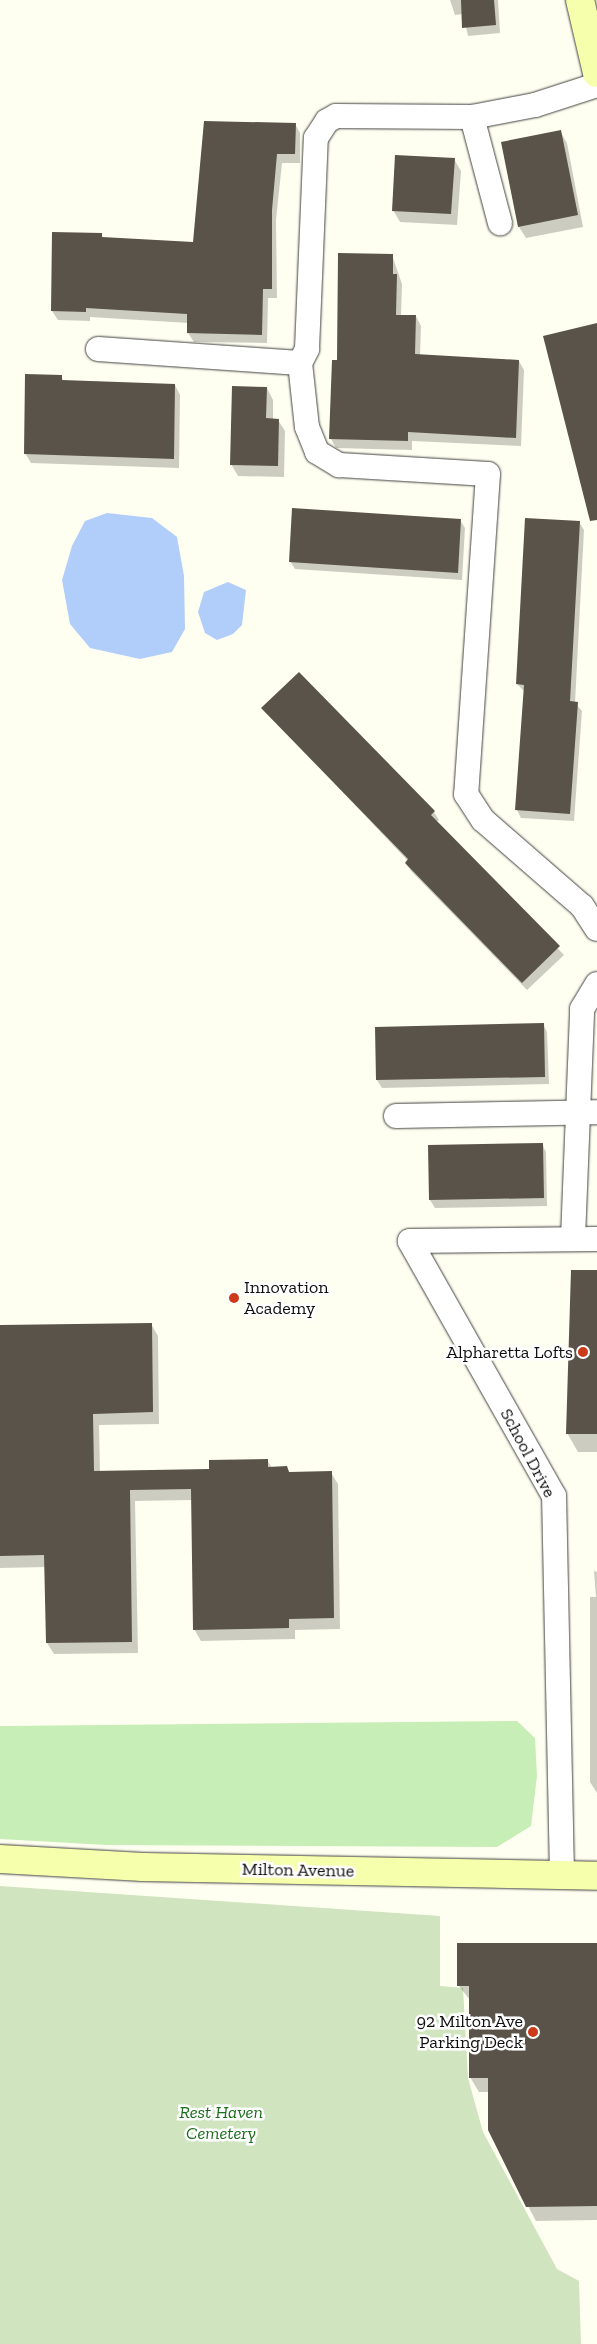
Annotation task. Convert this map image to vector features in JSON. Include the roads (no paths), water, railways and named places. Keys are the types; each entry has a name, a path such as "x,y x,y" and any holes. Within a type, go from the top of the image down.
{"street":[{"path":"580,0 597,73"},
{"path":"597,85 535,106 472,117 336,116 327,121 316,138 307,349 300,363 307,427 317,452 339,465 488,474 466,794 483,820 582,906 597,929"},
{"path":"472,117 500,223"},
{"path":"98,348 300,363"},
{"path":"573,1238 587,1113 582,1009 596,987"},
{"path":"396,1116 587,1113"},
{"name":"School Drive","path":"562,1875 554,1496 410,1241 597,1239"},
{"name":"Milton Avenue","path":"0,1859 153,1867 597,1876"}],"water":[{"path":"107,513 152,518 177,537 184,576 185,629 172,652 140,659 90,648 70,624 62,580 72,546 85,521"},
{"path":"228,582 246,590 242,625 233,634 217,640 205,633 198,612 204,592"}],"place":[{"name":"Innovation Academy","path":"234,1298"},
{"name":"Alpharetta Lofts","path":"583,1352"},
{"name":"92 Milton Ave Parking Deck","path":"533,2032"}],"park label":[{"name":"Rest Haven Cemetery","path":"221,2123"}]}
